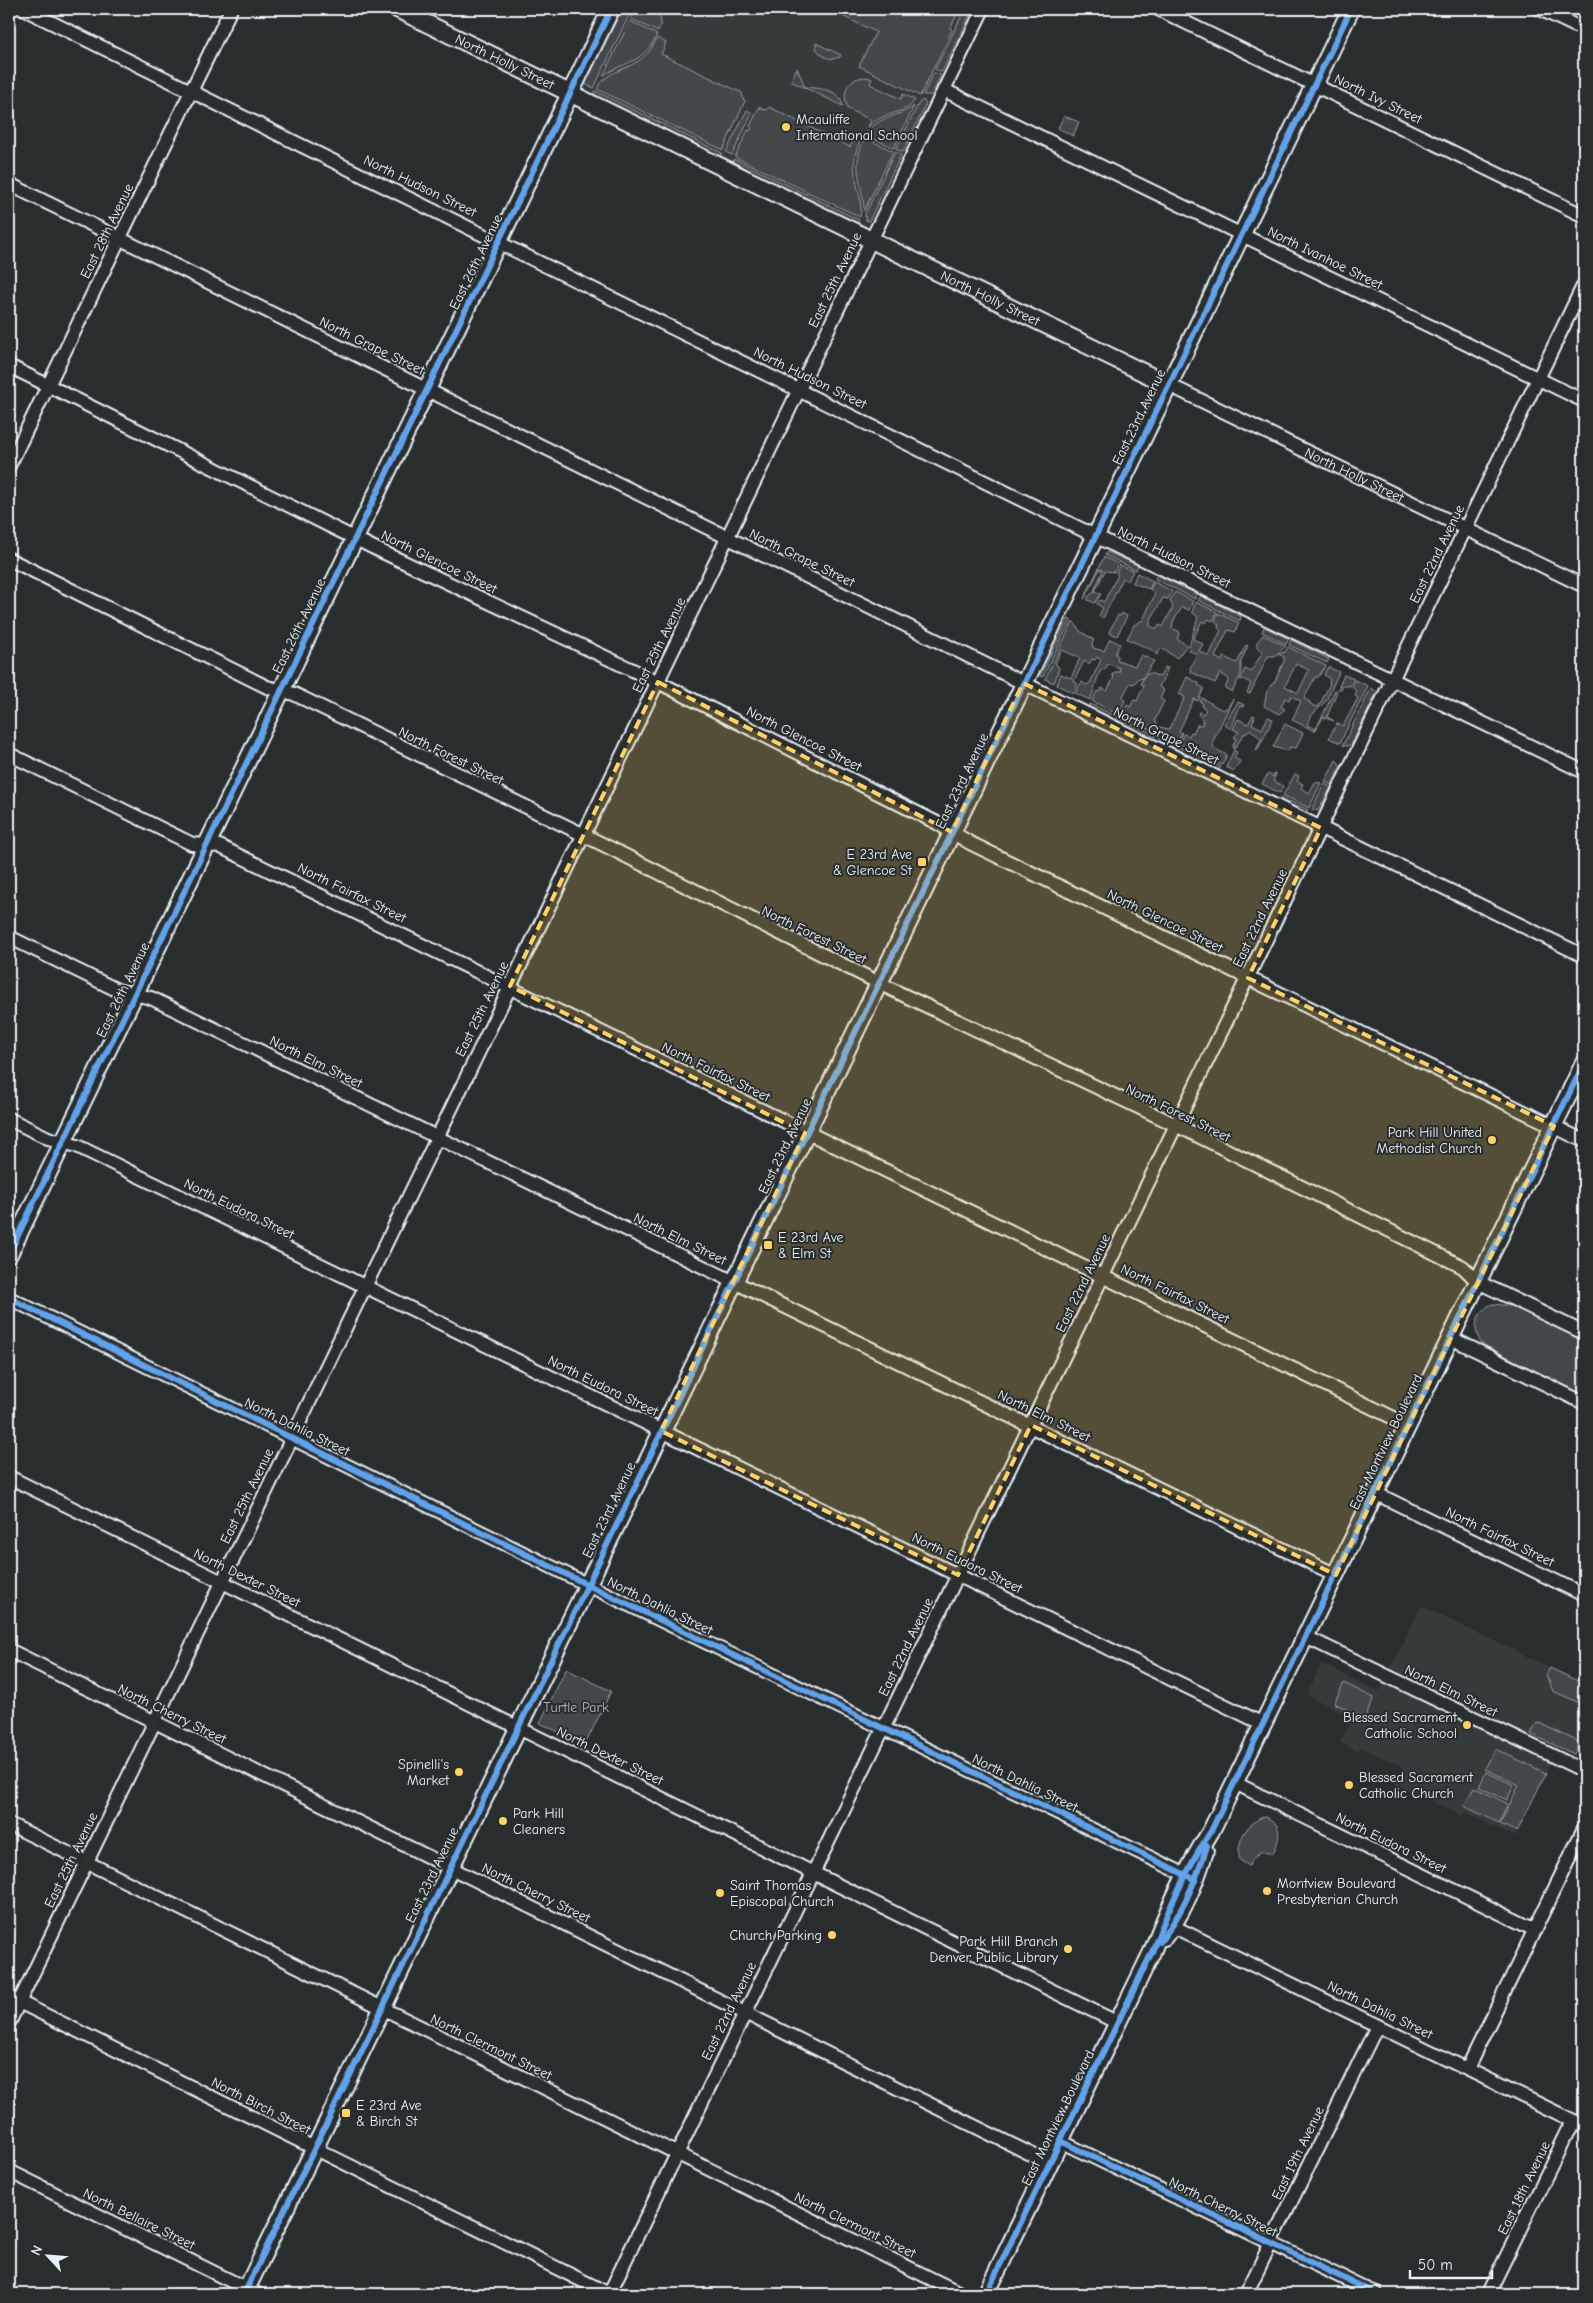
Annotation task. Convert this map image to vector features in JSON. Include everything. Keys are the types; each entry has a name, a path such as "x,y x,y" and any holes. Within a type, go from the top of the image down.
{"street":[{"name":"North Hudson Street","path":"24,9 1095,536 1584,772"},
{"name":"East 28th Avenue","path":"9,466 231,9"},
{"name":"North Holly Street","path":"397,9 1584,586"},
{"name":"East 26th Avenue","path":"9,1254 611,9"},
{"name":"East 25th Avenue","path":"9,2023 14,2000 87,1862 155,1723 983,9"},
{"name":"North Ivy Street","path":"1158,9 1584,216"},
{"name":"East 23rd Avenue","path":"249,2293 313,2149 1351,9"},
{"path":"1540,9 1584,30"},
{"name":"North Ivanhoe Street","path":"944,90 1584,401"},
{"name":"North Grape Street","path":"9,184 427,391 1584,956"},
{"name":"East 22nd Avenue","path":"609,2294 1584,284"},
{"name":"North Glencoe Street","path":"9,366 356,538 658,682 952,832 1584,1141"},
{"name":"North Forest Street","path":"9,559 267,687 294,694 584,835 878,982 1176,1125 1464,1267 1478,1282 1584,1333"},
{"name":"North Fairfax Street","path":"9,754 192,844 219,846 510,986 805,1132 1408,1425"},
{"name":"North Elm Street","path":"9,937 117,990 154,999 1336,1575"},
{"name":"East Montview Boulevard","path":"986,2294 1152,1952 1168,1924 1211,1831 1584,1063"},
{"name":"North Eudora Street","path":"9,1119 48,1138 77,1146 1263,1724"},
{"name":"North Dahlia Street","path":"9,1298 586,1584 1190,1877"},
{"path":"1451,1338 1584,1403"},
{"name":"North Dexter Street","path":"9,1477 1118,2023"},
{"name":"North Fairfax Street","path":"1375,1493 1584,1595"},
{"name":"North Elm Street","path":"1306,1637 1584,1771"},
{"name":"North Cherry Street","path":"9,1650 1049,2164"},
{"name":"North Eudora Street","path":"1234,1784 1535,1930"},
{"name":"North Clermont Street","path":"9,1824 962,2294"},
{"path":"1467,2069 1584,1828"},
{"name":"North Dahlia Street","path":"1168,1924 1579,2124"},
{"name":"North Birch Street","path":"14,2000 609,2294"},
{"name":"East 19th Avenue","path":"1246,2294 1377,2026"},
{"name":"East 18th Avenue","path":"1488,2294 1579,2124"},
{"name":"North Cherry Street","path":"1060,2141 1376,2294"},
{"name":"North Bellaire Street","path":"9,2171 249,2293"}],"highlighted area":[{"path":"658,682 952,832 1023,683 1321,828 1248,978 1554,1126 1336,1575 1031,1425 958,1575 661,1431 805,1133 510,986"}],"shaded area":[{"name":"Mcauliffe International School","path":"622,9 973,9 869,224 865,227 585,92 585,84"},
{"name":"Blessed Sacrament Catholic School","path":"1421,1606 1584,1684 1584,1732 1574,1754 1558,1747 1515,1837 1465,1812 1462,1816 1395,1784 1403,1767 1360,1747 1357,1751 1340,1743 1353,1718 1307,1695 1321,1664 1379,1691"}],"green space":[{"path":"622,9 632,9 594,88 585,84"},
{"path":"635,9 659,9 661,22 658,32 631,19"},
{"path":"838,9 960,9 950,28 952,30 920,96 859,66 876,32 840,15 842,11"},
{"path":"965,9 973,9 942,72 935,69"},
{"path":"630,21 657,35 651,45 639,57 603,76"},
{"path":"657,38 666,43 661,54 742,93 745,101 723,150 597,89 608,76 637,62 650,50"},
{"path":"816,43 841,55 840,57 832,59 823,56 816,48"},
{"path":"797,68 805,87 828,90 841,100 843,106 791,81"},
{"path":"933,74 941,75 932,95 923,95"},
{"path":"867,77 872,79 870,84 901,99 903,94 915,100 906,108 880,118 868,127 871,120 848,109 845,97 850,83"},
{"path":"595,91 722,153 719,158 593,96"},
{"path":"923,100 926,104 903,152 896,149 919,103"},
{"path":"760,106 761,109 767,110 769,107 850,147 856,136 861,139 854,162 861,207 860,217 735,157 748,130 750,131 752,128 750,126"},
{"path":"914,106 894,148 866,135 882,120"},
{"path":"747,110 752,113 732,155 726,152"},
{"path":"1064,116 1079,122 1073,136 1058,128"},
{"path":"865,138 893,151 864,211 858,174 858,158"},
{"path":"895,152 901,155 869,221 866,220 865,214"},
{"path":"734,159 859,220 857,224 732,164"},
{"path":"1107,552 1138,565 1136,570 1105,555"},
{"path":"1104,557 1118,564 1114,572 1105,571 1095,591 1101,594 1095,603 1088,600 1088,597 1093,593 1103,570 1100,569 1084,599"},
{"path":"1120,565 1133,571 1128,581 1123,578 1103,618 1099,616 1103,608 1097,604 1100,600 1104,602 1118,575 1116,573"},
{"path":"1137,573 1153,581 1149,589 1133,583"},
{"path":"1157,575 1195,593 1195,599 1155,579"},
{"path":"1154,582 1172,591 1168,599 1163,598 1150,621 1150,626 1157,629 1159,625 1163,627 1173,607 1170,600 1175,592 1193,601 1189,610 1182,607 1173,622 1172,628 1180,632 1177,639 1187,645 1177,658 1161,648 1157,655 1152,650 1127,639 1134,625 1143,620 1155,594 1150,589"},
{"path":"1201,596 1241,616 1240,621 1198,600"},
{"path":"1196,602 1217,612 1213,621 1208,619 1206,623 1202,621 1193,639 1203,644 1199,651 1209,656 1221,630 1215,621 1218,613 1239,623 1235,632 1228,630 1215,657 1222,661 1224,657 1237,663 1246,645 1248,646 1241,661 1241,674 1232,692 1225,688 1229,679 1220,673 1215,683 1191,672 1190,668 1197,654 1188,650 1198,617 1192,612"},
{"path":"1122,613 1127,616 1117,636 1109,632 1118,615 1121,616"},
{"path":"1068,619 1071,620 1043,677 1040,676"},
{"path":"1073,621 1080,631 1094,640 1093,648 1104,651 1110,639 1120,644 1115,654 1118,656 1117,660 1135,666 1141,655 1154,661 1142,679 1139,678 1134,684 1130,683 1122,698 1125,700 1119,715 1092,701 1097,691 1100,692 1102,688 1107,691 1114,677 1112,675 1114,672 1119,672 1120,668 1108,664 1105,669 1101,670 1090,700 1075,693 1082,682 1086,685 1090,683 1101,660 1097,657 1095,660 1092,659 1089,664 1084,661 1074,681 1078,684 1073,693 1057,685 1061,674 1071,678 1080,658 1062,650 1055,663 1059,668 1054,683 1045,679"},
{"path":"1264,627 1289,639 1286,644 1262,632"},
{"path":"1263,635 1286,646 1275,656 1268,656 1250,694 1247,693 1251,683 1243,679 1240,680 1245,669 1251,672 1263,651 1257,648 1257,642"},
{"path":"1291,640 1329,659 1327,663 1289,645"},
{"path":"1288,647 1326,666 1318,677 1315,677 1304,699 1316,707 1319,706 1330,684 1330,679 1324,675 1328,667 1339,672 1326,701 1312,715 1307,725 1316,729 1335,690 1337,691 1327,717 1334,721 1323,717 1315,731 1292,720 1301,701 1291,696 1289,700 1285,698 1281,707 1285,709 1279,714 1264,706 1267,691 1275,681 1284,661 1284,657 1278,654 1285,652","holes":["1296,664 1309,670 1298,693 1285,686"]},
{"path":"1165,667 1168,668 1159,687 1164,690 1160,699 1164,701 1155,720 1157,724 1154,731 1121,716 1127,705 1130,707 1134,700 1137,701 1144,686 1141,684 1145,675 1150,673 1160,677"},
{"path":"1344,675 1354,679 1350,686 1343,686 1341,689 1338,689"},
{"path":"1187,677 1204,688 1198,701 1194,699 1192,703 1179,731 1182,733 1177,743 1157,733 1159,727 1169,729 1185,697 1179,694"},
{"path":"1355,680 1368,686 1340,743 1329,738 1337,723 1343,726 1358,698 1355,696 1357,692 1352,687"},
{"path":"1371,688 1377,692 1351,745 1343,745"},
{"path":"1202,698 1222,710 1227,708 1233,699 1212,743 1214,745 1213,748 1227,755 1222,765 1179,743 1184,734 1189,736 1197,725 1202,725 1203,720 1198,714 1199,712 1203,714 1206,710 1202,706 1203,703 1200,702"},
{"path":"1238,702 1244,705 1243,707 1240,706 1231,729 1224,724"},
{"path":"1090,704 1118,717 1116,722 1089,708"},
{"path":"1253,715 1255,716 1252,724 1262,729 1268,717 1273,719 1257,751 1261,739 1250,729 1244,734 1234,749 1233,746 1236,738 1234,737 1239,732 1233,729 1238,719 1248,724"},
{"path":"1119,718 1153,734 1151,739 1117,723"},
{"path":"1285,724 1303,733 1296,748 1290,747 1288,751 1273,747"},
{"path":"1155,735 1221,767 1218,771 1153,740"},
{"path":"1234,750 1237,752 1234,758 1240,761 1234,771 1226,767"},
{"path":"1336,760 1341,765 1332,785 1325,782"},
{"path":"1274,773 1276,774 1273,781 1283,786 1280,793 1262,784 1268,774 1273,777"},
{"path":"1295,774 1299,776 1297,781 1303,784 1301,788 1309,793 1315,782 1321,783 1309,808 1283,795"},
{"path":"1324,784 1331,787 1318,811 1312,809"},
{"path":"1281,797 1308,810 1305,814 1279,801"},
{"path":"1492,1304 1514,1306 1584,1340 1584,1395 1482,1344 1477,1333 1477,1321 1482,1312"},
{"path":"1550,1668 1584,1684 1584,1705 1553,1691 1546,1675"},
{"name":"Turtle Park","path":"566,1669 611,1691 585,1745 540,1723"},
{"path":"1344,1683 1374,1698 1365,1718 1334,1703"},
{"path":"1539,1723 1579,1742 1574,1754 1531,1734 1536,1724"},
{"path":"1495,1749 1546,1773 1517,1832 1500,1824 1519,1785 1485,1769"},
{"path":"1486,1772 1514,1785 1507,1800 1479,1787"},
{"path":"1474,1787 1508,1804 1499,1823 1464,1806"},
{"path":"1264,1817 1275,1823 1279,1837 1273,1854 1261,1852 1249,1866 1240,1860 1239,1847 1241,1840 1252,1823"}],"cycle path":[{"path":"9,1254 611,9"},
{"path":"244,2294 1351,9"},
{"path":"986,2294 1152,1952 1178,1890 1193,1860 1211,1831 1584,1063"},
{"path":"9,1298 586,1584 1196,1880"},
{"path":"1160,1942 1188,1897 1207,1846"},
{"path":"1060,2141 1376,2294"}],"place":[{"name":"Mcauliffe International School","path":"786,127"},
{"name":"E 23rd Ave & Glencoe St","path":"922,862"},
{"name":"Park Hill United Methodist Church","path":"1492,1140"},
{"name":"E 23rd Ave & Elm St","path":"768,1245"},
{"name":"Blessed Sacrament Catholic School","path":"1467,1725"},
{"name":"Spinelli's Market","path":"459,1772"},
{"name":"Blessed Sacrament Catholic Church","path":"1349,1785"},
{"name":"Park Hill Cleaners","path":"503,1821"},
{"name":"Montview Boulevard Presbyterian Church","path":"1267,1891"},
{"name":"Saint Thomas Episcopal Church","path":"720,1893"},
{"name":"Church Parking","path":"832,1935"},
{"name":"Park Hill Branch Denver Public Library","path":"1068,1949"},
{"name":"E 23rd Ave & Birch St","path":"346,2113"}]}
